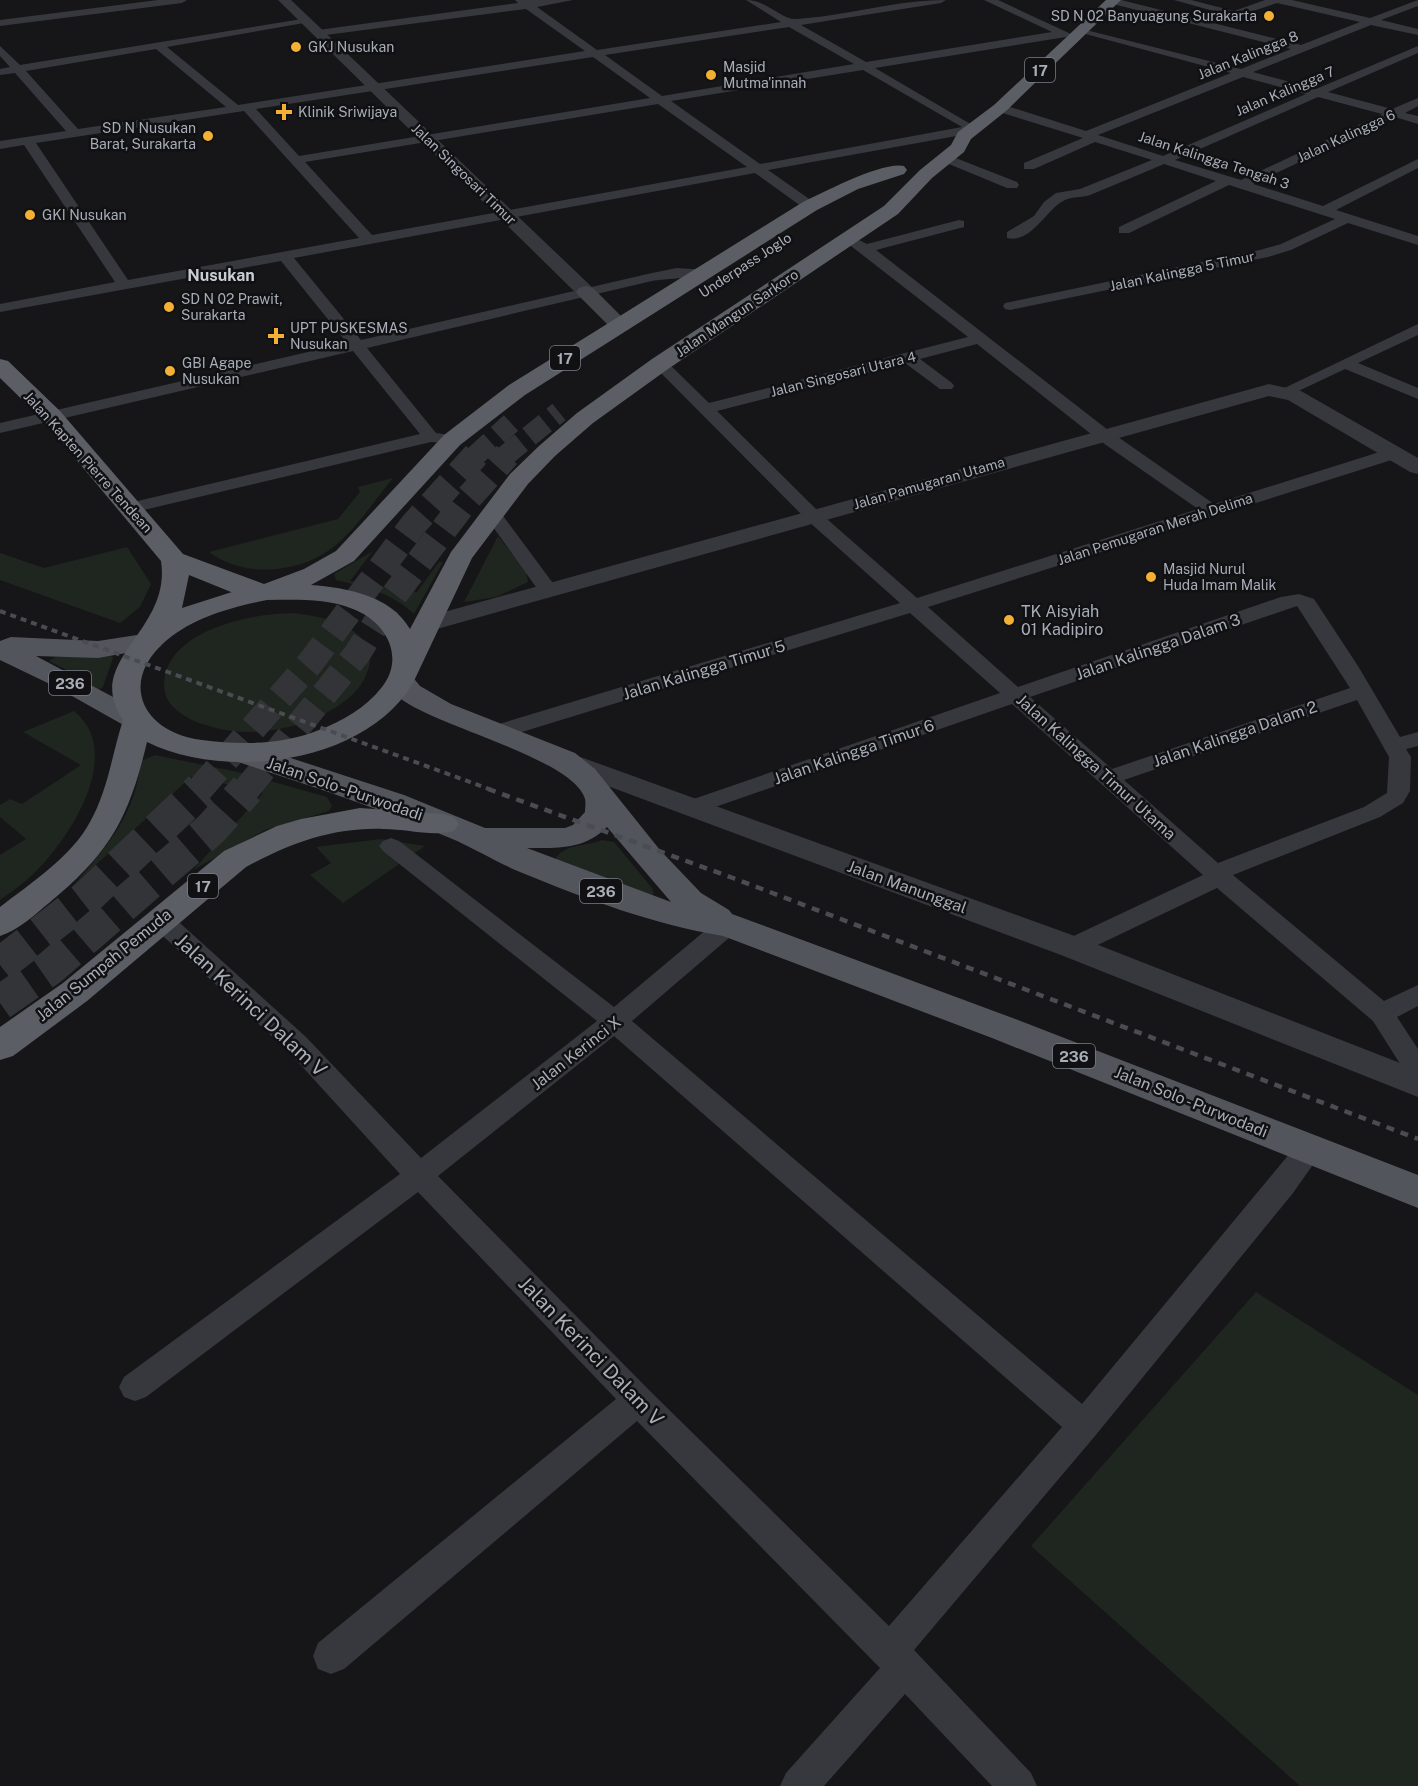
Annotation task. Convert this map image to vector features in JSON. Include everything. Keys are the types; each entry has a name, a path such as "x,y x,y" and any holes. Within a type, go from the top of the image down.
{"highway":[{"name":"Jalan Mangun Sarkoro","path":"404,673 460,557 492,513 547,451 585,418 660,364 857,244 926,174 948,159 968,133 1000,108 1073,34 1113,0"},
{"name":"Underpass Joglo","path":"541,399 808,225 898,170 968,133"},
{"name":"17","path":"267,592 337,596 377,611 392,622 407,650 404,673 390,697 353,726 301,746 243,753 189,748 166,740 137,721 127,702 125,687 128,671 150,641 188,616 227,601 267,592 314,575 345,556 442,438 618,324 810,206 852,185 898,170"},
{"name":"Underpass Joglo","path":"568,405 691,320 823,235 926,174"},
{"name":"Jalan Kapten Pierre Tendean","path":"0,366 52,416 174,560 240,586 267,592"},
{"path":"150,641 172,607 178,575 174,560"},
{"path":"0,924 75,859 105,824 125,771 137,721"},
{"name":"Jalan Sumpah Pemuda","path":"0,1046 75,992 235,859 291,832 332,820 366,816 442,824"}],"main road":[{"name":"Jalan Singosari Timur","path":"586,292 618,324"},
{"name":"236","path":"0,647 98,651 122,649 150,641"},
{"name":"236","path":"0,647 137,721"},
{"name":"Jalan Manunggal","path":"404,673 410,692 430,705 564,760"},
{"name":"Jalan Solo - Purwodadi","path":"243,753 393,802 480,838 529,863 639,905 686,918 728,925"},
{"name":"Jalan Solo - Purwodadi","path":"564,760 584,776 649,858 689,901 728,925 1005,1029 1418,1192"},
{"name":"Jalan Solo - Purwodadi","path":"480,838 568,837 585,832 601,815 600,796"}],"street":[{"path":"0,23 182,0"},
{"name":"Jalan Singosari Timur","path":"284,0 586,292"},
{"path":"318,33 449,16 524,3 568,0"},
{"path":"752,0 865,66 968,133"},
{"path":"0,146 941,0"},
{"path":"989,0 1073,34 1245,73 1418,120"},
{"path":"1113,0 1304,49"},
{"path":"1179,0 1235,14"},
{"path":"1204,24 1276,0 1418,32"},
{"path":"1300,5 1313,0"},
{"name":"Jalan Kalingga 8","path":"1029,166 1091,136 1418,2"},
{"path":"524,3 755,170 810,206"},
{"path":"436,5 449,16"},
{"path":"0,72 304,20"},
{"path":"295,159 1073,34"},
{"path":"158,45 242,108 295,159 369,240"},
{"path":"0,49 75,134"},
{"name":"Jalan Kalingga 7","path":"1012,235 1039,219 1056,199 1083,193 1164,160 1418,50"},
{"name":"Jalan Kalingga 6","path":"1124,230 1418,102"},
{"name":"Jalan Kalingga Tengah 3","path":"1000,108 1416,238"},
{"path":"0,308 968,133"},
{"path":"28,141 124,285"},
{"path":"948,159 1012,185"},
{"path":"1324,210 1418,163"},
{"name":"Jalan Kalingga 5 Timur","path":"1010,306 1263,254 1286,247 1348,218"},
{"path":"857,244 959,224"},
{"path":"857,244 1102,434 1212,511"},
{"path":"131,508 442,438 357,345 285,256"},
{"path":"0,428 676,272 701,273"},
{"path":"1284,392 1418,329"},
{"name":"Jalan Singosari Utara 4","path":"705,409 980,339"},
{"path":"908,358 946,386"},
{"name":"Jalan Kalingga Timur Utama","path":"660,364 813,516 1217,875 1382,1014 1418,1071"},
{"path":"1347,364 1418,394"},
{"path":"1284,392 1418,466"},
{"name":"Jalan Pamugaran Utama","path":"428,624 1253,393 1284,392"},
{"name":"Jalan Pemugaran Merah Delima","path":"915,605 1395,453"},
{"path":"492,513 548,590"},
{"name":"Jalan Kalingga Dalam 3","path":"1018,697 1288,601 1299,600 1307,603 1363,691"},
{"name":"Jalan Kalingga Timur 5","path":"494,733 915,605"},
{"path":"1072,947 1217,875 1386,806 1395,798 1401,780 1400,757 1396,745 1363,691"},
{"name":"Jalan Kalingga Dalam 2","path":"1108,777 1363,691"},
{"name":"Jalan Kalingga Timur 6","path":"690,808 1018,697"},
{"path":"1396,745 1418,739"},
{"name":"Jalan Manunggal","path":"564,760 1072,947 1418,1084"},
{"path":"390,846 615,1023 1084,1426"},
{"name":"Jalan Kerinci Dalam V","path":"161,920 297,1044 419,1175 638,1400 897,1660 1007,1782"},
{"name":"Jalan Kerinci X","path":"135,1387 419,1175 615,1023 728,925"},
{"path":"1382,1014 1418,994"},
{"path":"799,1786 1084,1426 1283,1185 1310,1149"},
{"path":"331,1656 638,1400"}],"shaded area":[{"path":"393,478 346,535 328,551 314,559 284,568 252,569 237,566 209,552 338,519 360,492 358,487"},
{"path":"498,536 526,572 528,582 496,597 464,602"},
{"path":"127,547 151,584 140,607 120,623 0,580 0,553 44,568"},
{"path":"373,551 350,581 417,592 439,562 443,562 414,614 387,596 368,588 336,580 334,574"},
{"path":"292,613 317,617 344,626 356,633 364,642 369,653 369,667 359,687 350,697 321,716 304,722 286,728 250,732 233,731 203,724 184,716 169,702 164,687 166,671 174,656 187,644 202,634 239,620"},
{"path":"111,656 113,658 103,687 97,691 49,661 55,657"},
{"path":"74,711 89,729 95,750 93,774 86,798 60,844 44,863 26,881 0,900 0,855 26,839 0,817 0,805 10,799 22,804 81,765 23,732"},
{"path":"155,755 238,772 327,797 332,806 329,811 265,830 193,870 263,793 192,776 73,886 118,829 133,798 141,761"},
{"path":"381,839 425,846 343,903 310,875 331,863 316,847"},
{"path":"602,840 614,842 652,888 654,894 644,897 555,860 569,848"},
{"path":"1256,1292 1418,1395 1418,1786 1300,1786 1031,1546"}],"tunnel":[{"path":"505,456 559,412"},
{"path":"476,455 511,423"},
{"path":"199,790 311,662 413,525 476,455"},
{"path":"246,790 357,654 392,598 463,504 507,455"},
{"path":"0,965 86,898 201,789"},
{"path":"0,1003 50,968 210,830 247,789"}],"railway":[{"path":"0,611 492,790"},
{"path":"488,789 733,878 1418,1139"}],"place":[{"name":"SD N 02 Banyuagung Surakarta","path":"1269,16"},
{"name":"GKJ Nusukan","path":"296,47"},
{"name":"Masjid Mutma'innah","path":"711,75"},
{"name":"Klinik Sriwijaya","path":"284,112"},
{"name":"SD N Nusukan Barat, Surakarta","path":"208,136"},
{"name":"GKI Nusukan","path":"30,215"},
{"name":"SD N 02 Prawit, Surakarta","path":"169,307"},
{"name":"UPT PUSKESMAS Nusukan","path":"276,336"},
{"name":"GBI Agape Nusukan","path":"170,371"},
{"name":"Masjid Nurul Huda Imam Malik","path":"1151,577"},
{"name":"TK Aisyiah 01 Kadipiro","path":"1009,620"}],"district":[{"name":"Nusukan","path":"221,275"}]}
